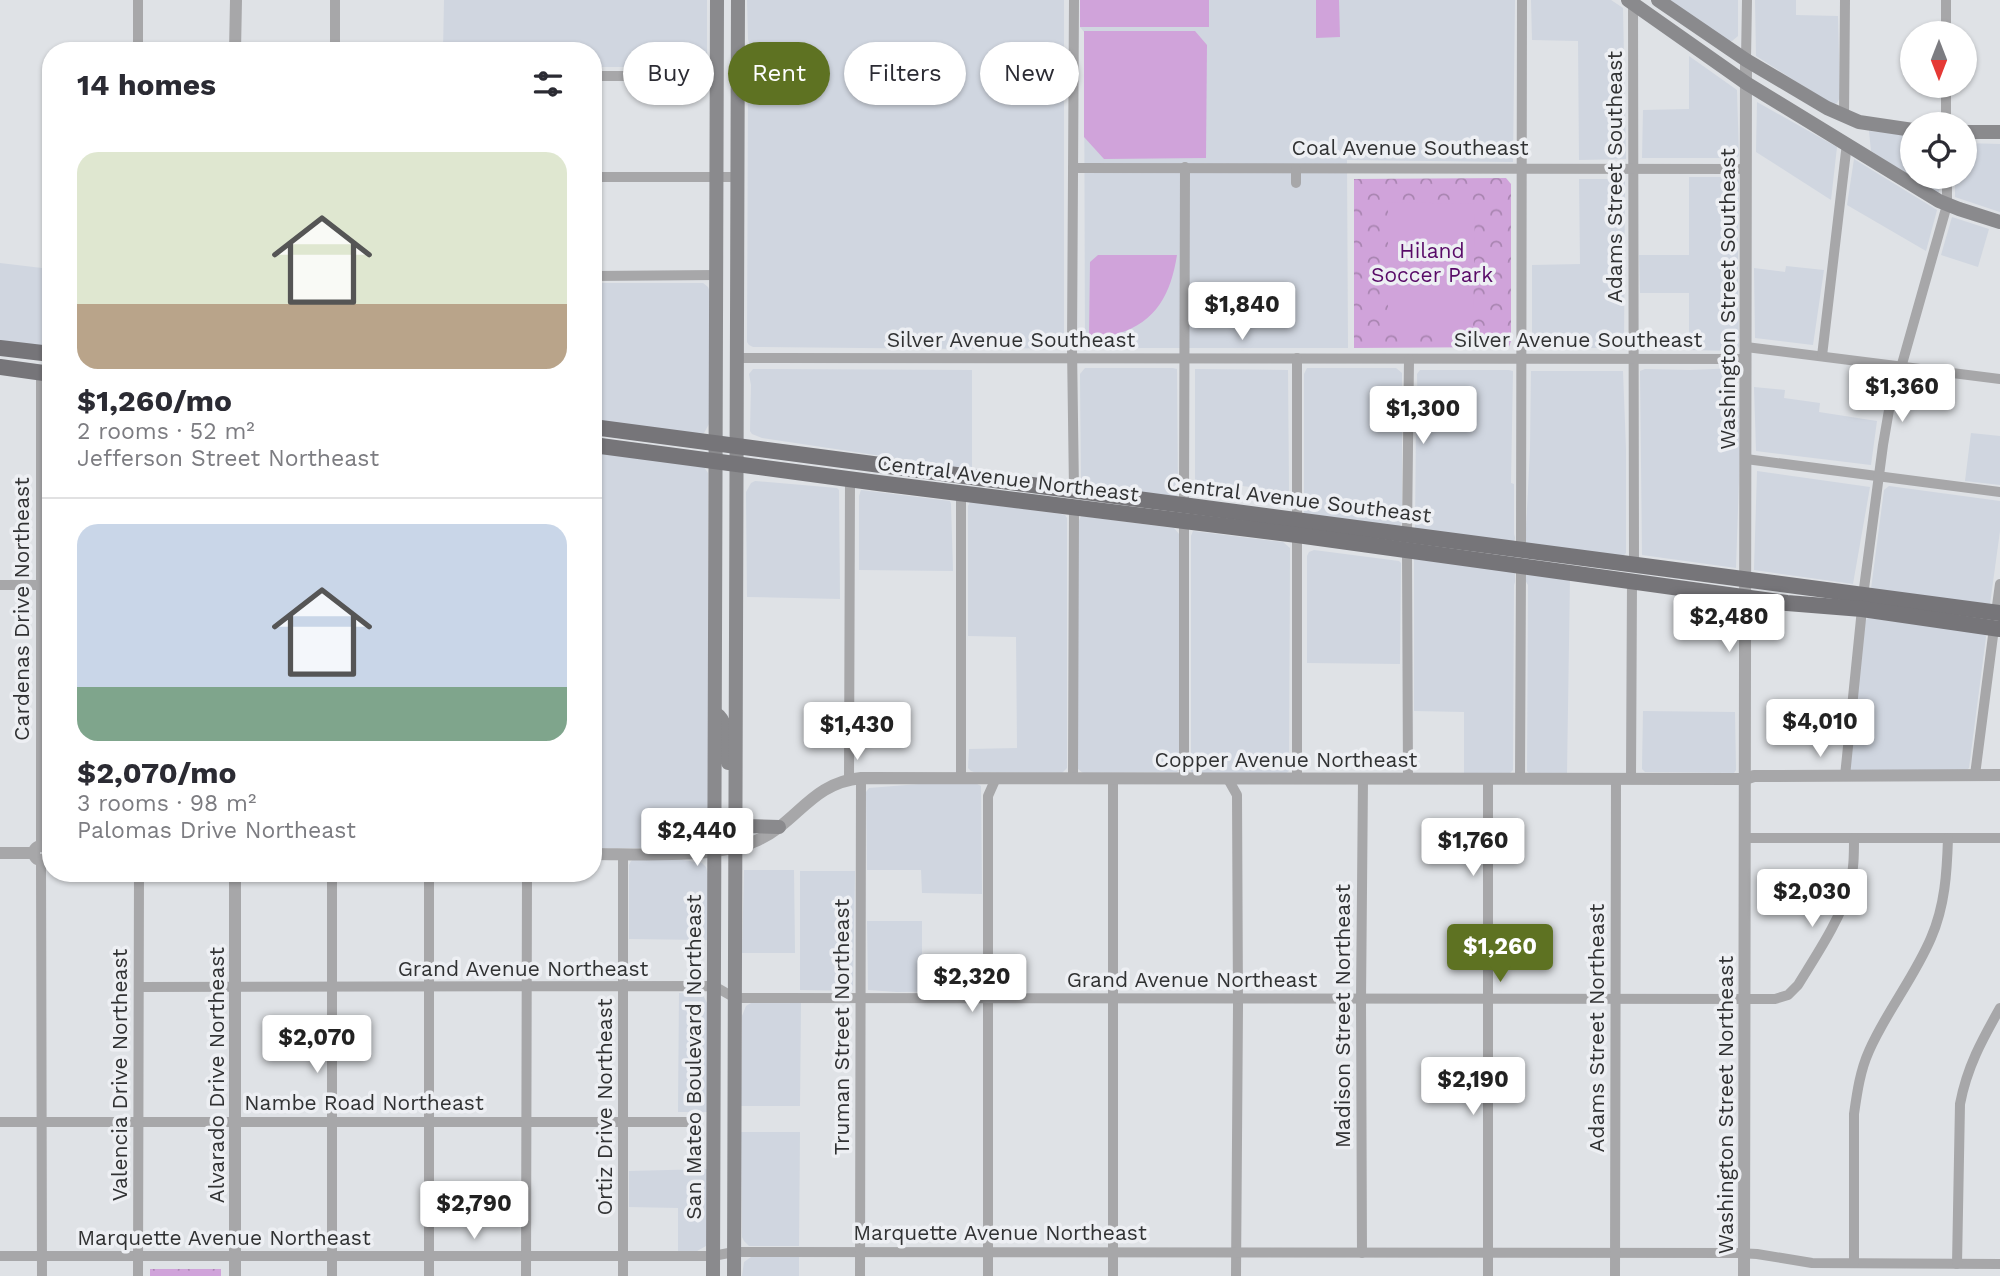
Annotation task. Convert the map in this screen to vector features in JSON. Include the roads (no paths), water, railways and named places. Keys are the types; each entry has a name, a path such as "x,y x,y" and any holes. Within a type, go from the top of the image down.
{"main road":[{"name":"San Mateo Boulevard Northeast","path":"713,1276 717,0"},
{"name":"San Mateo Boulevard Northeast","path":"734,1276 738,0"},
{"path":"1658,0 1746,60 1827,108 1878,126 1900,129"},
{"path":"1631,1 1746,83 1947,205 2000,222"},
{"path":"1977,132 2000,132"},
{"path":"0,348 42,353"},
{"path":"0,367 42,372"},
{"name":"Central Avenue Southeast","path":"602,428 1074,491 1184,513"},
{"name":"Central Avenue Northeast","path":"602,446 1073,508 1184,513 1297,527 1633,573 1745,597 1822,607 1863,602 1998,621"},
{"path":"1633,573 1745,580 1863,602"},
{"path":"715,713 724,720 729,782 736,791"},
{"path":"736,819 747,827 779,827"}],"street":[{"path":"138,0 138,42"},
{"path":"235,42 236,0"},
{"path":"335,0 335,42"},
{"path":"1074,0 1074,491"},
{"path":"1520,779 1522,0"},
{"name":"Washington Street Southeast","path":"1745,597 1746,0"},
{"path":"1844,116 1845,0"},
{"path":"1946,21 1947,0"},
{"name":"Adams Street Southeast","path":"1631,1 1634,168 1633,573"},
{"path":"602,76 717,76"},
{"path":"1822,356 1847,143"},
{"path":"1184,778 1185,167"},
{"name":"Coal Avenue Southeast","path":"1073,168 1746,169"},
{"path":"1296,169 1296,183"},
{"path":"602,177 738,177"},
{"path":"1844,776 1863,602 1889,410 1947,205 1947,189"},
{"path":"602,276 717,275"},
{"name":"Silver Avenue Southeast","path":"738,358 1632,359 1746,353 1822,356 2000,379"},
{"path":"1297,358 1297,779"},
{"path":"1408,779 1409,359"},
{"path":"1746,458 2000,492"},
{"name":"Truman Street Northeast","path":"850,480 861,998 860,1276"},
{"path":"961,494 961,778"},
{"path":"1073,508 1073,778"},
{"path":"1631,779 1633,573"},
{"path":"1975,775 1998,621 2000,584"},
{"path":"0,585 42,585"},
{"name":"Washington Street Northeast","path":"1744,1276 1745,597"},
{"name":"Copper Avenue Northeast","path":"602,854 735,848 759,840 779,827 817,793 833,784 855,779 1745,779 1754,776 2000,775"},
{"path":"977,778 988,796"},
{"path":"988,1276 988,796 996,778"},
{"path":"1113,778 1113,1276"},
{"path":"1228,779 1237,795"},
{"path":"1236,1276 1237,795 1243,784 1251,779"},
{"name":"Madison Street Northeast","path":"1362,1253 1363,779"},
{"path":"1488,779 1488,1276"},
{"name":"Adams Street Northeast","path":"1615,1276 1616,779"},
{"path":"1745,838 2000,838"},
{"name":"Grand Avenue Northeast","path":"139,987 714,986 735,998 1775,999 1788,995 1798,985 1845,899 1854,867 1854,838"},
{"path":"1854,1264 1854,1114 1859,1085 1876,1035 1932,937 1943,898 1948,838"},
{"path":"0,853 42,853"},
{"name":"Ortiz Drive Northeast","path":"623,854 623,1276"},
{"name":"Cardenas Drive Northeast","path":"42,1276 43,882"},
{"name":"Valencia Drive Northeast","path":"138,1276 139,882"},
{"name":"Alvarado Drive Northeast","path":"235,882 235,1276"},
{"path":"332,882 332,1276"},
{"path":"429,882 429,1276"},
{"path":"526,1276 527,882"},
{"path":"1957,1264 1960,1104 1973,1057 2000,1008"},
{"name":"Nambe Road Northeast","path":"0,1122 687,1122"},
{"name":"Marquette Avenue Northeast","path":"0,1256 713,1256 734,1251 1744,1253 1812,1263 2000,1264"}],"park label":[{"name":"Hiland Soccer Park","path":"1432,262"}]}
